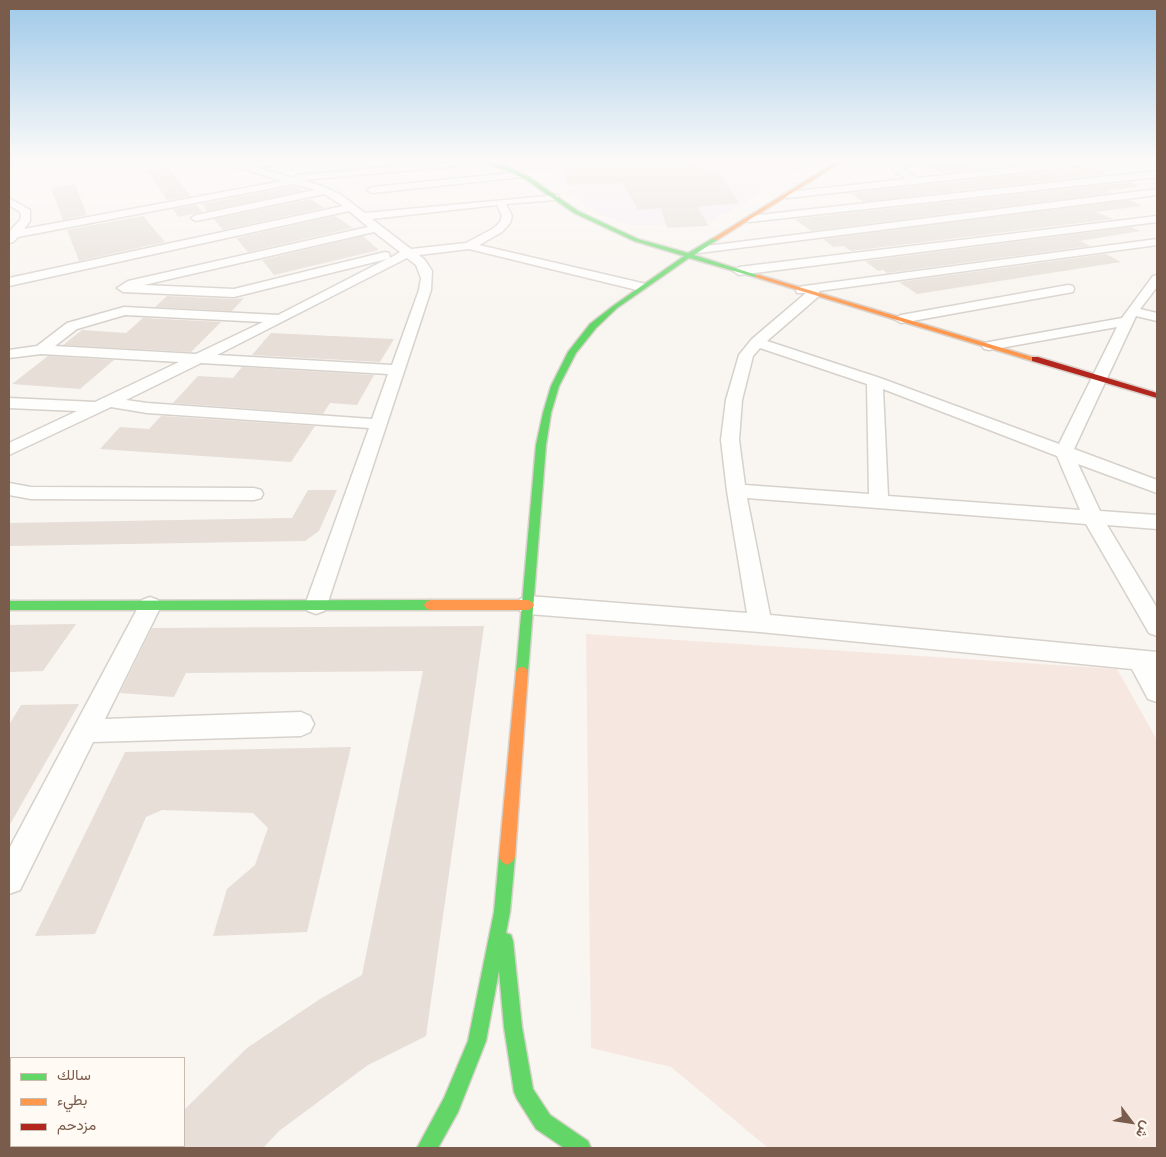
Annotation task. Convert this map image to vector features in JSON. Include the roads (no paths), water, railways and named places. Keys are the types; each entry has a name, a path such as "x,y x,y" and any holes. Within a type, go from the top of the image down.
{"main road":[{"path":"581,213 599,224 636,240 694,253 739,271 1157,396"},
{"path":"427,1148 451,1105 477,1041 502,912 541,445 547,413 555,386 572,352 593,326 641,287 757,213"},
{"path":"9,606 528,605"},
{"path":"502,912 514,1027 524,1092 543,1122 581,1148"}],"street":[{"path":"10,236 25,220 26,213"},
{"path":"10,236 125,213"},
{"path":"196,218 220,213"},
{"path":"9,282 356,213 421,264 426,270 425,290 316,605"},
{"path":"469,246 498,230 505,223 507,216 505,213"},
{"path":"749,218 795,213"},
{"path":"694,253 998,213"},
{"path":"739,271 1157,219"},
{"path":"376,228 128,285 123,288 234,293 407,252 469,246 641,287"},
{"path":"760,623 736,491 730,440 734,400 746,355 808,292 1157,242"},
{"path":"9,450 281,319 407,252"},
{"path":"1157,279 1130,316 1064,452 1093,518 1157,627"},
{"path":"901,319 1068,289"},
{"path":"41,350 72,326 124,311 281,319"},
{"path":"989,346 1130,316 1157,317"},
{"path":"757,342 875,381 1157,488"},
{"path":"9,354 41,350 398,370"},
{"path":"875,381 879,502"},
{"path":"9,403 103,405 379,424"},
{"path":"9,489 31,493 254,494"},
{"path":"736,491 1157,522"},
{"path":"528,605 760,623 1148,662 1157,691"},
{"path":"9,879 150,606"},
{"path":"85,731 301,724"}]}
